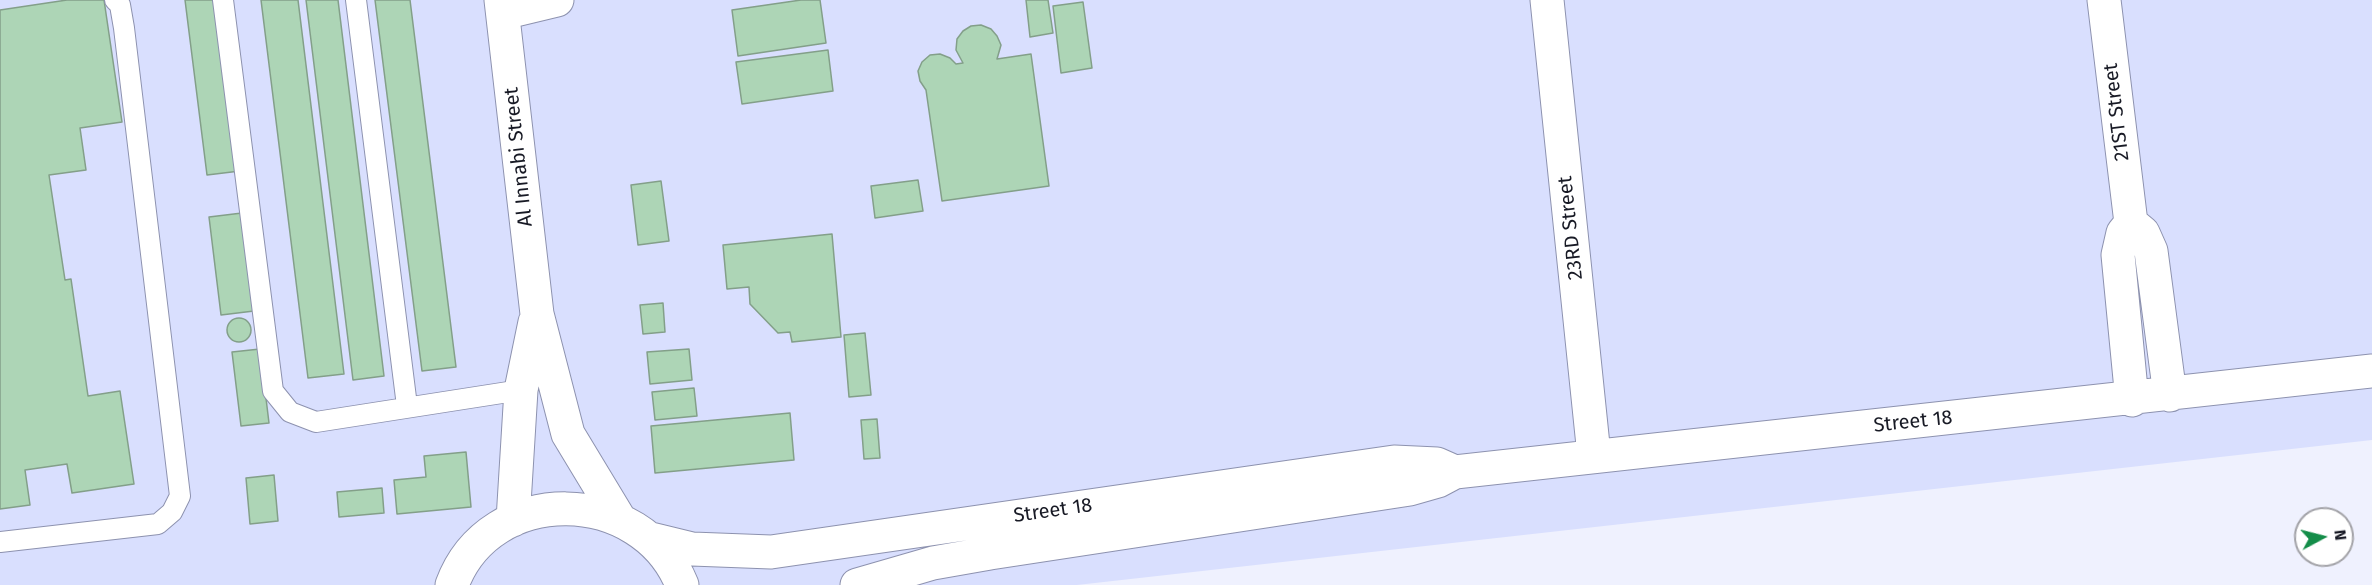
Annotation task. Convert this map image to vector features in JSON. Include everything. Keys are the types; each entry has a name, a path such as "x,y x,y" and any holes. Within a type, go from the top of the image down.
{"street":[{"path":"502,7 557,0"},
{"name":"23RD Street","path":"1547,0 1594,455"},
{"name":"21ST Street","path":"2104,0 2131,224"},
{"name":"Al Innabi Street","path":"502,7 537,314 568,434 621,519"},
{"path":"2132,400 2118,255 2123,233 2131,224 2143,232 2151,251 2170,395"},
{"name":"Al Innabi Street","path":"513,520 520,390 537,314"},
{"name":"Street 18","path":"857,585 933,563 978,555 1410,489 1438,481 1455,472 1594,455 2132,400 2372,371"},
{"name":"Street 18","path":"651,540 692,549 771,552 1394,462 1437,464 1455,472"},
{"path":"446,581 490,533 513,520 539,511 566,508 594,511 621,519 651,540 676,570 682,585"}],"lane":[{"path":"0,542 158,524 172,512 180,496 124,28 120,5 115,0"},
{"path":"223,0 273,391 290,412 316,422 520,390"},
{"path":"357,0 407,406"}],"shaded area":[{"path":"0,0 2372,0 2372,440 1077,585 0,585"}],"building":[{"path":"67,0 104,0 122,122 80,128 86,170 49,175 65,280 71,279 88,396 120,391 134,484 72,493 67,464 25,470 30,505 0,509 0,10"},
{"path":"185,0 219,0 240,171 207,175"},
{"path":"261,0 298,0 344,374 308,378"},
{"path":"306,0 338,0 384,376 353,380"},
{"path":"375,0 410,0 456,367 422,371"},
{"path":"801,0 820,0 826,43 738,56 732,10"},
{"path":"1026,0 1048,0 1053,33 1030,37"},
{"path":"1083,2 1092,68 1061,73 1053,6"},
{"path":"981,25 991,29 997,36 1001,45 997,59 1031,54 1049,186 942,201 926,90 920,81 918,71 922,62 930,55 940,54 950,58 956,64 963,63 956,50 957,39 971,26"},
{"path":"828,50 833,91 742,104 736,62"},
{"path":"918,180 923,211 875,218 871,186"},
{"path":"661,181 669,241 638,245 631,185"},
{"path":"242,213 254,311 221,315 209,217"},
{"path":"832,234 841,337 792,342 790,332 778,333 750,304 749,287 727,289 723,245"},
{"path":"663,303 665,332 643,334 640,305"},
{"path":"239,318 248,321 251,330 248,339 239,342 230,339 227,330 230,321"},
{"path":"865,333 871,395 849,397 844,335"},
{"path":"260,349 269,423 241,426 232,352"},
{"path":"689,349 692,380 650,384 647,352"},
{"path":"694,388 697,416 655,420 652,392"},
{"path":"790,413 794,460 655,473 651,426"},
{"path":"877,419 880,458 864,459 861,420"},
{"path":"466,452 471,507 397,514 394,480 426,477 424,456"},
{"path":"274,475 278,521 250,524 246,478"},
{"path":"382,488 384,513 339,517 337,492"}]}
